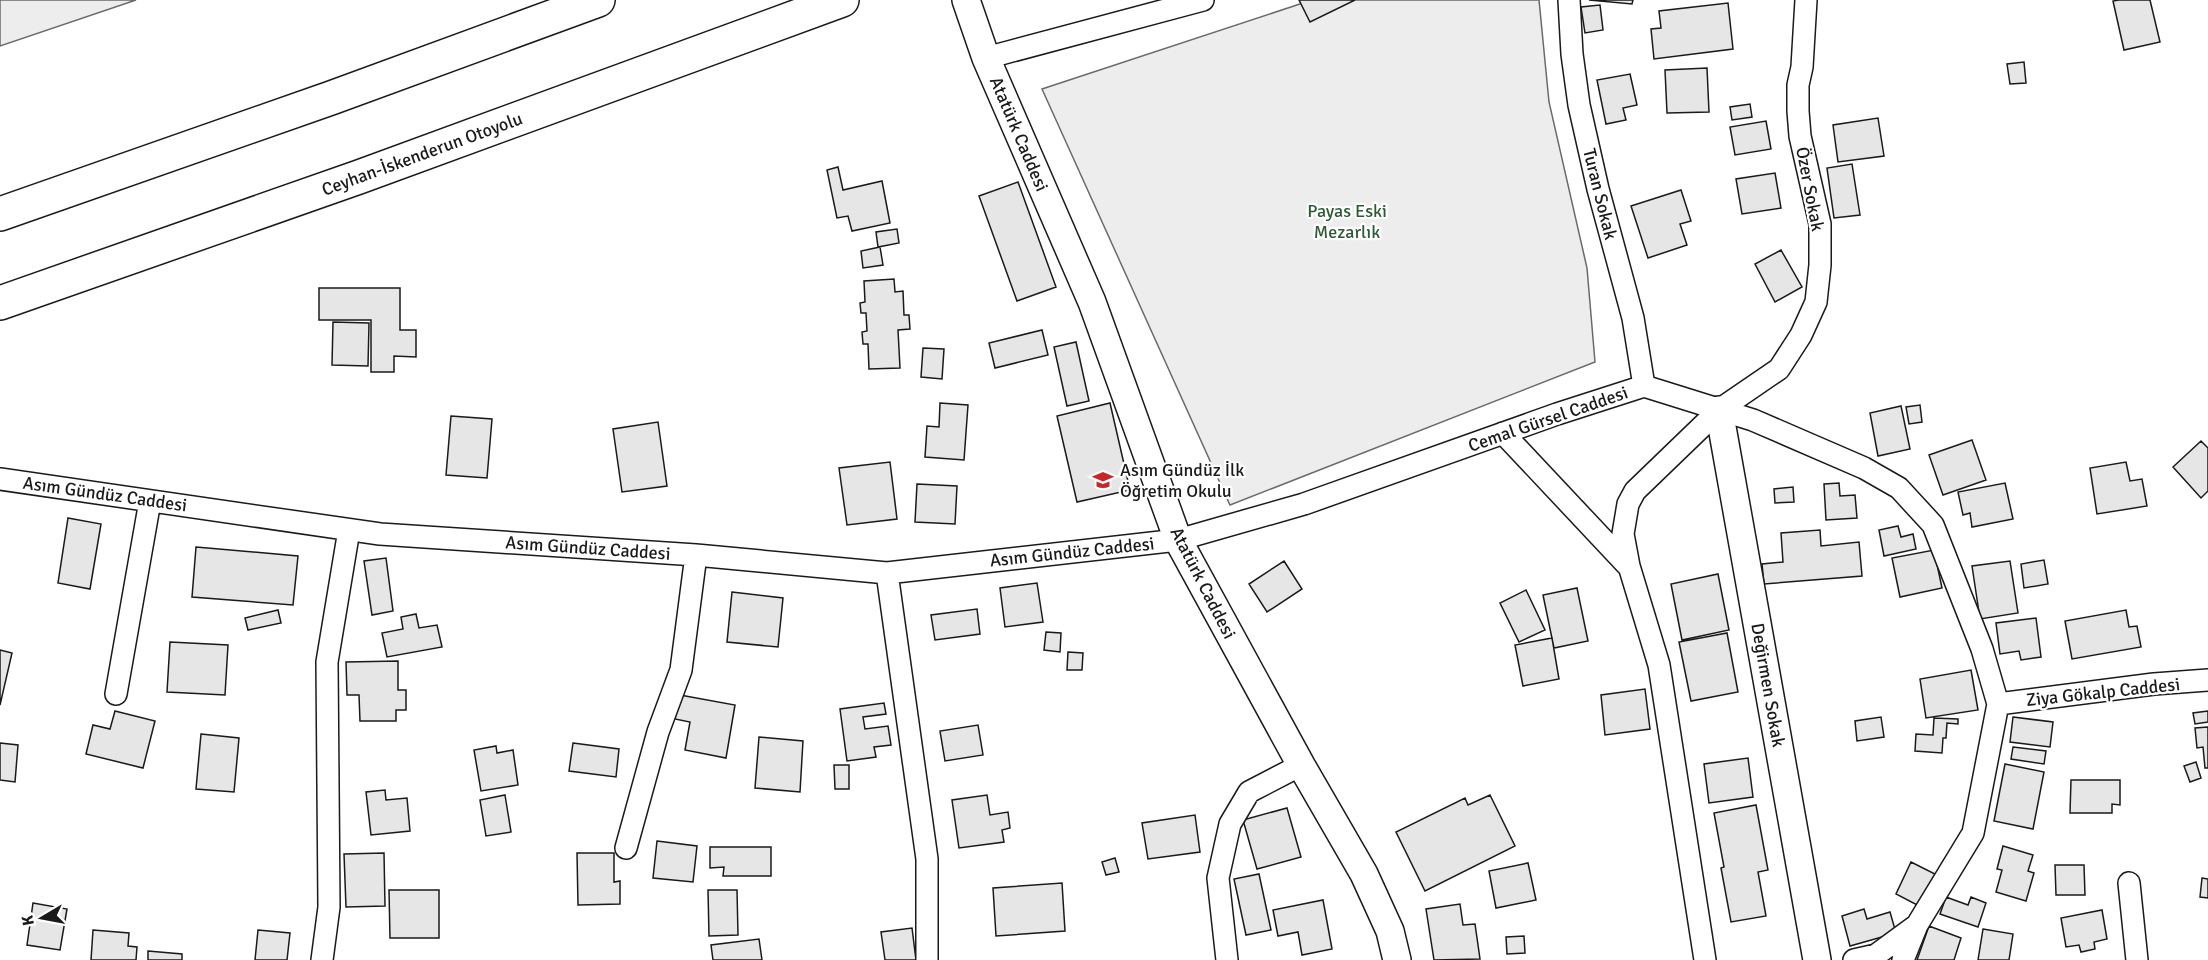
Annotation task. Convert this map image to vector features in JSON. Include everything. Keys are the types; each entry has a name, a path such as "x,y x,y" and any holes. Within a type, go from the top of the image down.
{"highway":[{"path":"0,214 331,98 598,0"},
{"name":"Ceyhan-İskenderun Otoyolu","path":"0,303 359,177 842,0"}],"street":[{"name":"Atatürk Caddesi","path":"966,0 986,58 1092,302 1178,540 1300,765 1364,874 1390,931 1397,960"},
{"path":"986,58 1203,0"},
{"name":"Turan Sokak","path":"1569,0 1572,54 1579,105 1598,189 1633,318 1644,386"},
{"name":"Özer Sokak","path":"1705,960 1659,665 1629,566 1623,534 1628,504 1635,490 1719,410 1779,369 1801,335 1816,302 1820,265 1820,224 1800,136 1798,111 1798,84 1803,66 1806,0"},
{"name":"Cemal Gürsel Caddesi","path":"1178,540 1304,504 1503,433 1644,386 1753,420 1864,468 1899,488 1933,525 1982,649 1998,704 1973,833 1917,925 1876,955 1854,960"},
{"name":"Değirmen Sokak","path":"1719,410 1817,960"},
{"path":"1503,433 1629,566"},
{"name":"Asım Gündüz Caddesi","path":"0,479 380,534 696,555 887,573 1178,540"},
{"path":"116,694 150,501"},
{"path":"322,960 329,907 327,662 349,530"},
{"path":"626,848 658,732 681,670 696,555"},
{"path":"887,573 927,859 927,960"},
{"name":"Ziya Gökalp Caddesi","path":"1998,704 2154,684 2208,680"},
{"path":"1227,960 1218,878 1230,824 1249,792 1300,765"},
{"path":"2129,883 2137,960"},
{"path":"1903,960 1917,925"}],"shaded area":[{"path":"0,0 136,0 0,46"},
{"name":"Payas Eski Mezarlık","path":"1312,0 1539,0 1549,102 1587,268 1595,362 1230,505 1042,89"}],"building":[{"path":"1299,0 1355,0 1310,22"},
{"path":"1589,0 1633,0 1632,4"},
{"path":"2150,0 2160,42 2124,50 2113,1"},
{"path":"1728,3 1733,49 1654,59 1651,29 1661,28 1659,11"},
{"path":"1600,5 1603,30 1585,33 1581,7"},
{"path":"2024,62 2026,83 2010,84 2007,64"},
{"path":"1707,68 1709,112 1667,113 1665,70"},
{"path":"1630,74 1637,105 1623,108 1626,120 1606,124 1597,80"},
{"path":"1750,104 1752,117 1732,120 1730,107"},
{"path":"1878,118 1884,156 1838,162 1833,125"},
{"path":"1766,121 1771,149 1735,155 1730,127"},
{"path":"1852,164 1860,215 1834,218 1827,168"},
{"path":"838,167 843,190 882,181 890,223 852,231 848,216 837,218 827,170"},
{"path":"1775,173 1781,208 1742,214 1736,179"},
{"path":"1018,182 1056,287 1017,301 979,196"},
{"path":"1681,190 1691,221 1680,224 1687,245 1648,258 1631,206"},
{"path":"897,229 899,243 878,247 876,232"},
{"path":"880,247 883,265 863,268 861,251"},
{"path":"1781,250 1802,287 1775,302 1755,264"},
{"path":"894,279 895,292 903,291 904,315 909,315 910,329 898,330 900,368 869,369 868,344 863,344 862,332 867,331 866,313 861,313 860,303 865,302 864,281"},
{"path":"319,288 400,288 400,330 416,330 416,357 394,356 394,372 371,372 371,320 319,320"},
{"path":"333,322 369,323 368,366 332,365"},
{"path":"1042,330 1048,355 995,368 989,343"},
{"path":"1076,342 1089,401 1067,406 1054,347"},
{"path":"923,348 944,349 942,379 921,377"},
{"path":"940,403 968,405 964,460 925,457 927,426 939,427"},
{"path":"1110,403 1130,490 1077,502 1057,416"},
{"path":"1920,405 1922,422 1909,424 1906,407"},
{"path":"1901,406 1910,449 1878,456 1870,413"},
{"path":"451,416 492,419 487,478 446,475"},
{"path":"658,422 667,486 622,492 613,429"},
{"path":"1972,440 1986,480 1943,495 1929,455"},
{"path":"2201,441 2208,448 2208,491 2201,498 2173,467"},
{"path":"890,462 897,519 847,525 839,468"},
{"path":"2126,462 2130,481 2142,479 2147,506 2097,514 2090,468"},
{"path":"1839,483 1840,496 1855,495 1857,518 1826,520 1824,484"},
{"path":"2005,483 2013,519 1972,527 1970,513 1963,515 1958,492"},
{"path":"917,484 957,486 955,524 915,522"},
{"path":"1793,487 1794,502 1775,503 1774,489"},
{"path":"68,518 101,524 90,589 58,583"},
{"path":"1898,526 1901,537 1913,534 1916,549 1884,556 1879,530"},
{"path":"1820,530 1821,546 1859,542 1862,576 1764,584 1762,564 1783,562 1781,533"},
{"path":"196,547 298,556 293,605 192,597"},
{"path":"1934,550 1942,588 1900,597 1892,558"},
{"path":"386,558 393,611 372,615 364,561"},
{"path":"2044,560 2048,584 2024,588 2021,564"},
{"path":"1284,561 1302,589 1267,612 1249,584"},
{"path":"2010,561 2018,613 1980,619 1972,566"},
{"path":"1718,574 1729,630 1682,640 1671,584"},
{"path":"1037,583 1043,622 1005,627 1000,588"},
{"path":"1577,588 1588,641 1554,648 1543,595"},
{"path":"1526,590 1545,630 1519,642 1500,603"},
{"path":"732,592 783,598 778,647 727,642"},
{"path":"977,609 980,634 935,640 931,615"},
{"path":"278,610 281,623 248,630 245,618"},
{"path":"2126,610 2129,627 2137,626 2141,647 2072,659 2065,621"},
{"path":"416,614 419,628 437,625 442,647 387,657 382,633 403,629 401,617"},
{"path":"2036,618 2041,657 2021,660 2019,651 2000,654 1996,623"},
{"path":"1046,632 1061,633 1060,652 1044,650"},
{"path":"1727,633 1738,692 1691,701 1679,642"},
{"path":"1552,638 1559,679 1523,686 1515,645"},
{"path":"170,642 228,645 225,695 167,692"},
{"path":"0,650 12,653 0,705"},
{"path":"1068,652 1083,653 1082,670 1067,670"},
{"path":"398,661 398,690 406,690 406,710 396,710 396,721 360,721 359,695 347,695 346,662"},
{"path":"1971,670 1978,710 1926,718 1920,679"},
{"path":"1645,689 1650,729 1605,735 1601,695"},
{"path":"680,695 735,705 726,758 685,750 690,722 675,719"},
{"path":"884,703 886,714 863,717 865,729 888,726 891,745 874,747 876,757 847,761 840,709"},
{"path":"115,711 155,721 143,768 86,754 93,725 110,729"},
{"path":"2208,711 2208,722 2195,724 2193,713"},
{"path":"1881,717 1884,737 1857,741 1855,721"},
{"path":"2013,717 2053,722 2050,747 2010,742"},
{"path":"1934,718 1958,719 1958,724 1947,723 1942,753 1915,751 1916,734 1933,735"},
{"path":"978,725 983,755 945,761 940,731"},
{"path":"2208,727 2208,768 2205,768 2203,747 2197,748 2195,728"},
{"path":"201,734 239,738 234,792 196,789"},
{"path":"759,737 803,741 800,792 755,788"},
{"path":"0,743 18,745 15,782 0,780"},
{"path":"573,743 619,749 616,777 569,771"},
{"path":"496,746 497,753 513,750 518,785 481,791 474,750"},
{"path":"2013,747 2046,751 2044,764 2011,759"},
{"path":"1748,758 1753,797 1709,803 1704,764"},
{"path":"2196,762 2201,778 2190,782 2184,766"},
{"path":"2005,764 2044,772 2033,829 1994,821"},
{"path":"834,765 849,765 849,789 835,789"},
{"path":"2071,780 2120,780 2120,805 2112,804 2112,813 2070,813"},
{"path":"385,790 386,800 407,798 410,831 371,835 366,792"},
{"path":"505,795 511,832 486,836 480,800"},
{"path":"987,795 990,815 1008,812 1010,828 1002,830 1004,842 959,848 952,800"},
{"path":"1490,795 1515,846 1425,891 1396,832 1465,798 1468,805"},
{"path":"1756,805 1768,870 1758,872 1766,916 1731,922 1714,813"},
{"path":"1287,808 1301,857 1257,869 1243,820"},
{"path":"1195,815 1200,852 1148,859 1142,823"},
{"path":"657,841 697,846 693,882 653,878"},
{"path":"2003,846 2033,855 2028,871 2034,873 2026,901 1996,892 2002,870 1997,869"},
{"path":"710,847 771,847 771,876 723,876 724,867 710,868"},
{"path":"384,853 385,906 346,907 344,854"},
{"path":"577,853 614,853 614,882 620,881 620,904 578,905"},
{"path":"1115,858 1119,872 1106,875 1102,862"},
{"path":"1911,862 1935,874 1919,906 1896,894"},
{"path":"1528,863 1536,900 1496,908 1489,871"},
{"path":"2055,865 2084,865 2085,895 2056,895"},
{"path":"1259,874 1271,930 1246,935 1234,879"},
{"path":"2202,878 2208,879 2208,898 2200,897"},
{"path":"1062,883 1065,931 996,936 993,888"},
{"path":"389,890 439,890 439,938 390,938"},
{"path":"708,890 737,890 738,935 709,936"},
{"path":"1946,897 1968,905 1971,897 1986,903 1978,927 1940,914"},
{"path":"1323,900 1332,949 1302,955 1298,932 1278,936 1273,910"},
{"path":"33,903 67,909 60,950 27,945"},
{"path":"1460,904 1463,925 1475,924 1480,959 1434,960 1426,909"},
{"path":"1864,909 1867,919 1890,912 1896,933 1850,946 1842,916"},
{"path":"2102,910 2107,939 2094,942 2095,949 2081,952 2079,945 2066,947 2061,918"},
{"path":"1929,926 1961,938 1954,960 1917,960"},
{"path":"912,928 916,960 885,960 881,932"},
{"path":"1983,929 2013,934 2009,960 1978,960"},
{"path":"93,930 129,933 128,946 137,947 136,960 91,960"},
{"path":"258,930 290,933 287,960 255,960"},
{"path":"1524,936 1525,953 1507,954 1506,937"},
{"path":"759,939 762,960 713,960 711,945"},
{"path":"148,951 182,954 182,960 148,960"}],"place":[{"name":"Asım Gündüz İlk Öğretim Okulu","path":"1103,480"}]}
